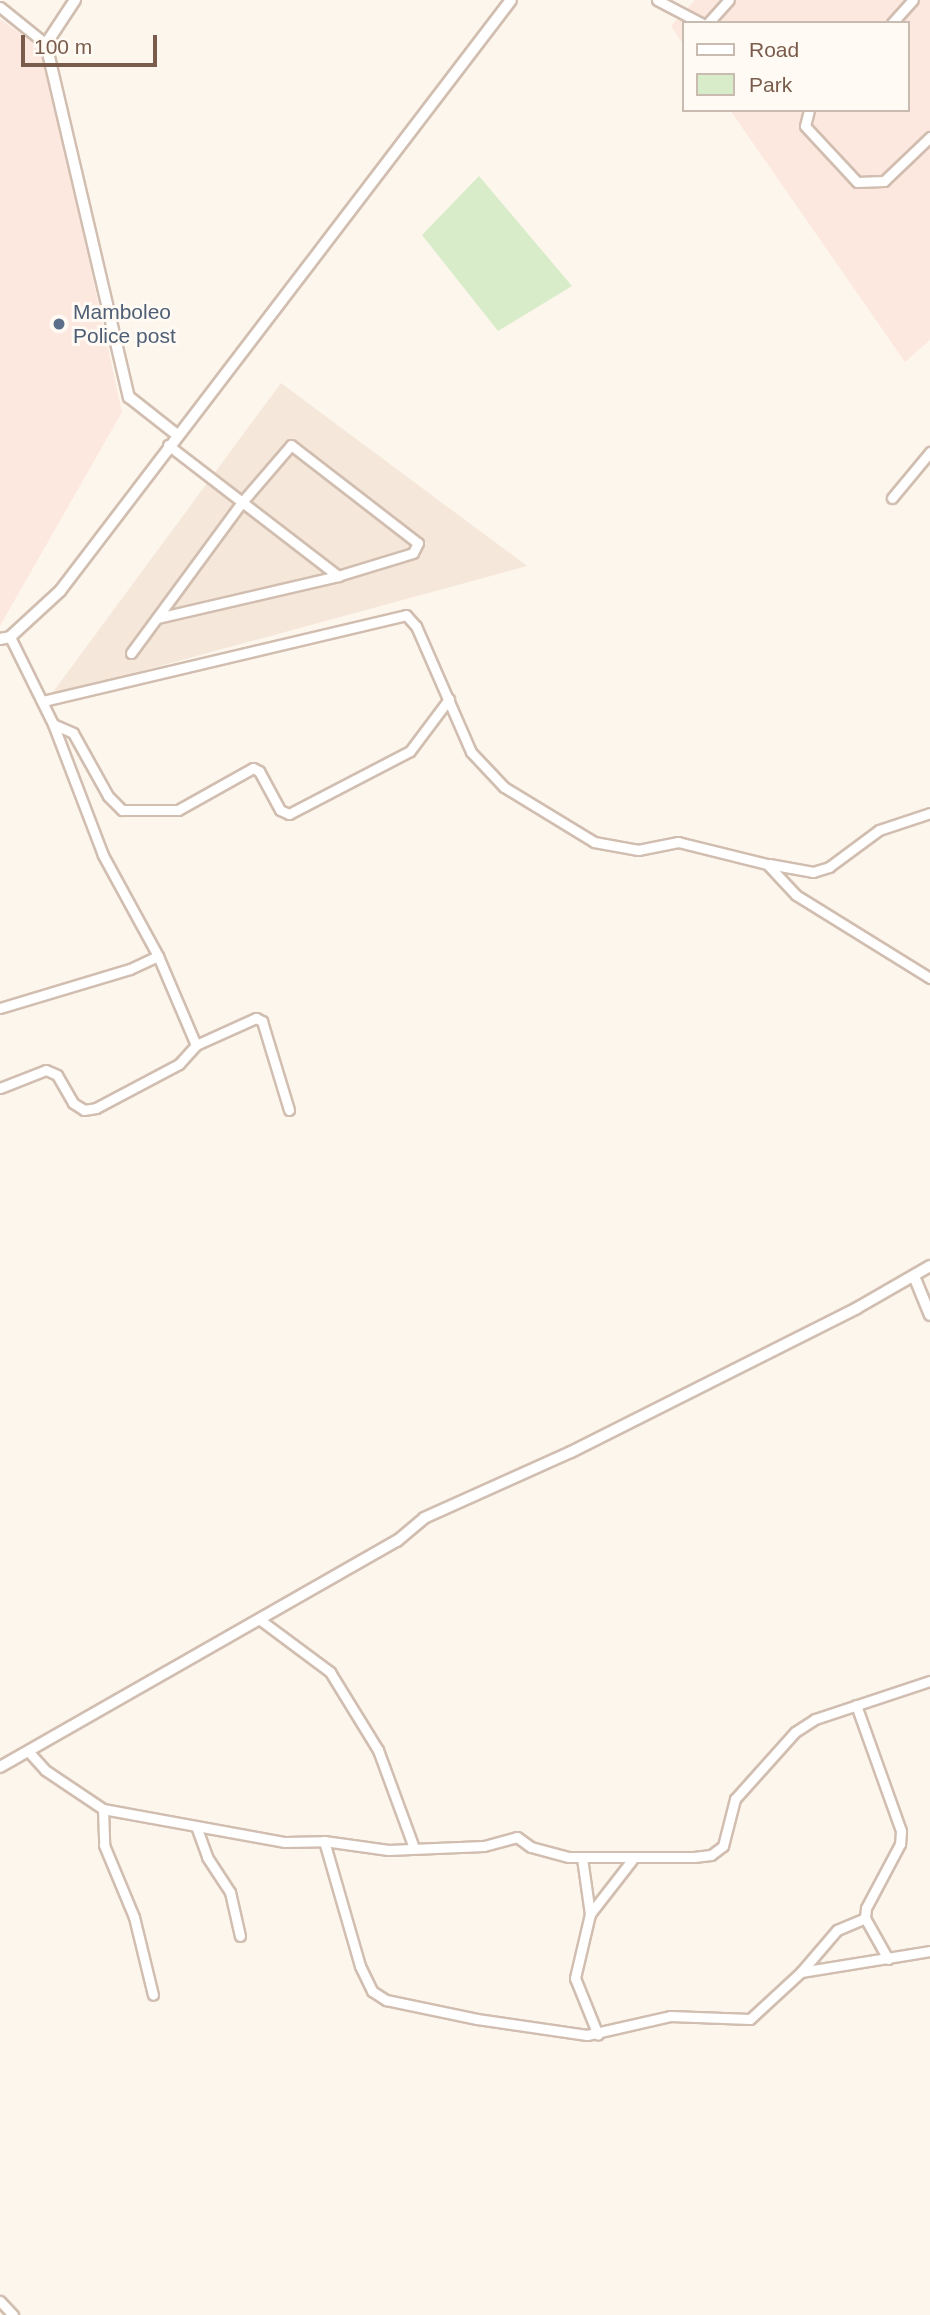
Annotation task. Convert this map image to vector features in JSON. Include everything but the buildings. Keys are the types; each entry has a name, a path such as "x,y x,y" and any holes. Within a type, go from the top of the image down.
{"street":[{"path":"46,44 75,0"},
{"path":"197,1045 158,956 103,855 43,701 5,638 60,591 176,434 511,0"},
{"path":"657,0 676,2 699,21"},
{"path":"710,21 729,0"},
{"path":"894,21 913,0"},
{"path":"0,7 46,44 129,397 176,434"},
{"path":"808,112 805,126 857,182 884,181 930,137"},
{"path":"131,653 242,502 292,444 417,541 413,553 338,576 157,618"},
{"path":"168,445 338,576"},
{"path":"892,498 930,452"},
{"path":"43,701 397,615 411,618 471,752 491,777 594,842 638,850 678,842 767,864 813,872 829,867 878,830 930,813"},
{"path":"53,724 73,733 108,796 122,810 178,810 253,768 259,771 280,810 289,814 410,751 449,699"},
{"path":"767,864 796,895 930,978"},
{"path":"0,1007 130,969 158,956"},
{"path":"0,1088 46,1070 57,1074 73,1103 84,1110 179,1064 197,1045 259,1019 289,1110"},
{"path":"0,1767 397,1541 424,1518 584,1446 930,1266"},
{"path":"914,1276 930,1315"},
{"path":"260,1619 330,1672 351,1703 378,1750 414,1848"},
{"path":"28,1751 45,1770 103,1809 285,1842 324,1841 388,1850 484,1846 517,1837 531,1847 582,1858 632,1860 718,1852 735,1799 775,1751 815,1719 930,1681"},
{"path":"856,1705 901,1835 870,1895 865,1918 888,1959"},
{"path":"103,1809 104,1845 134,1917 153,1995"},
{"path":"197,1826 207,1857 230,1892 240,1936"},
{"path":"324,1841 360,1966 378,1997 477,2019 598,2035 670,2017 750,2019 801,1972 837,1930 865,1918"},
{"path":"582,1858 590,1914 575,1978 598,2035"},
{"path":"590,1914 632,1860"},
{"path":"801,1972 930,1951"},
{"path":"0,2301 13,2315"}],"shaded area":[{"path":"695,0 930,0 930,340 905,362 731,112 909,112 909,21 682,21 682,42 671,26"},
{"path":"0,19 43,50 122,412 0,626"},
{"path":"281,383 527,566 50,696"}],"green space":[{"path":"479,176 572,286 498,331 422,235"}],"place":[{"name":"Mamboleo Police post","path":"59,324"}]}
